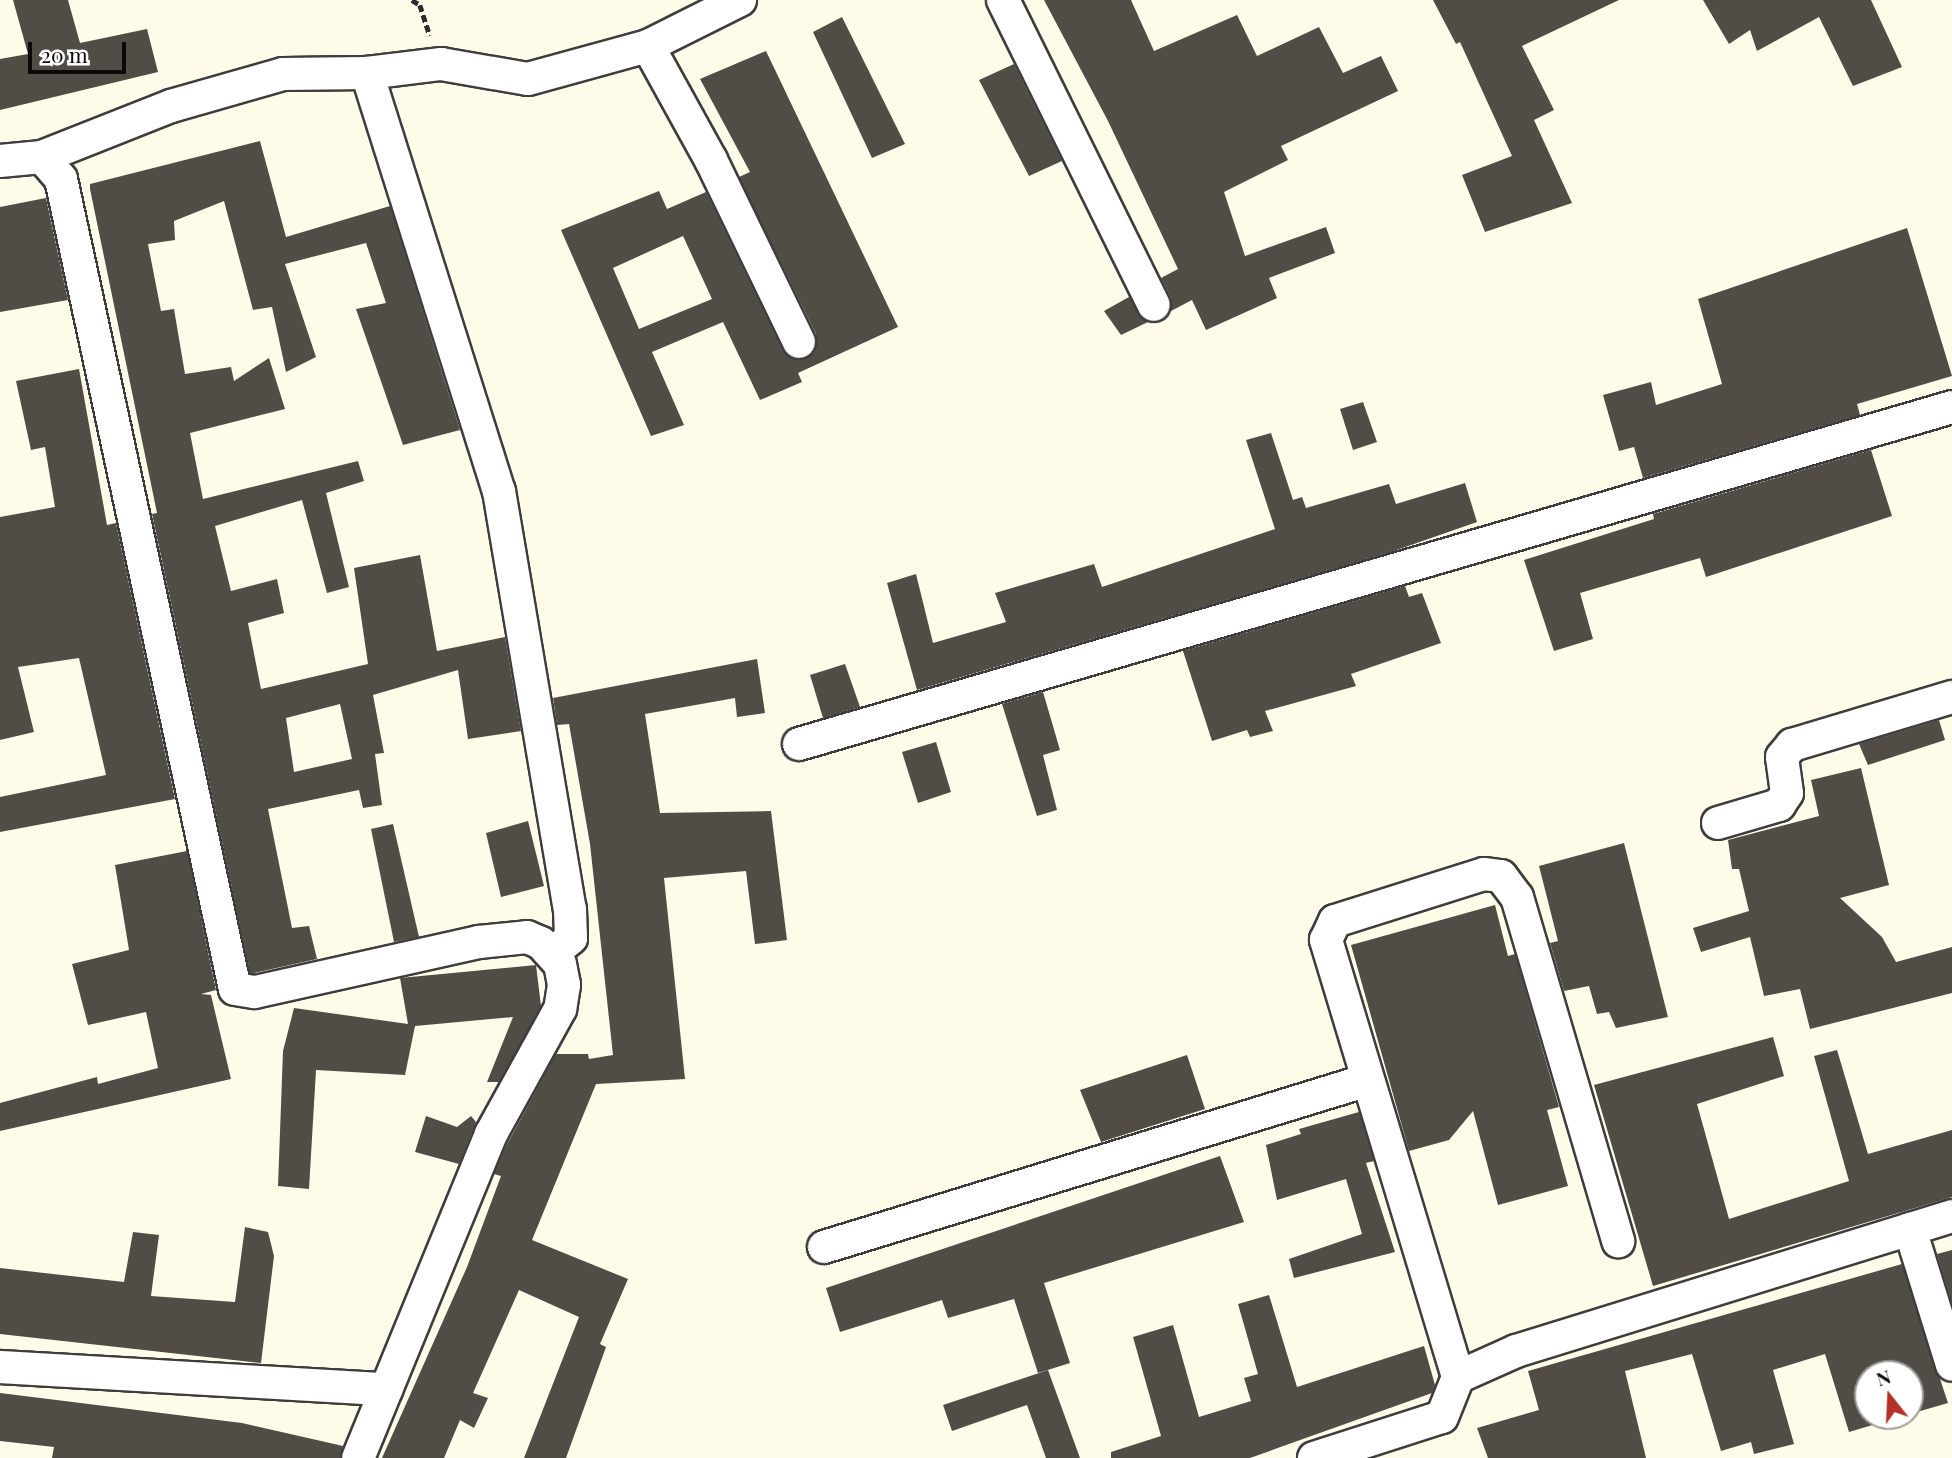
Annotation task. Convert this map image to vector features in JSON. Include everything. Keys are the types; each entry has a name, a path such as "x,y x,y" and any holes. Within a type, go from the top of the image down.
{"street":[{"path":"0,161 43,157 171,106 283,74 367,74 440,64 528,79 648,46 740,0"},
{"path":"1003,0 1154,305"},
{"path":"648,46 710,160 799,342"},
{"path":"367,74 499,491 570,909 571,937 553,953"},
{"path":"43,157 61,178 235,989 255,992 479,942 527,937 553,953 564,985 560,1009 491,1134 358,1458"},
{"path":"799,744 1952,407"},
{"path":"1718,823 1779,805 1787,793 1782,757 1792,745 1952,697"},
{"path":"1314,1458 1442,1417 1458,1377 1326,940 1335,921 1484,874 1501,876 1517,897 1618,1241"},
{"path":"824,1247 1368,1080"},
{"path":"1458,1377 1517,1351 1952,1216"},
{"path":"1910,1229 1952,1365"},
{"path":"0,1367 386,1389"}],"path":[{"path":"412,0 420,5 440,64"}],"building":[{"path":"13,0 68,0 80,43 147,29 158,72 0,110 0,59 28,54"},
{"path":"1044,0 1131,0 1154,51 1237,15 1257,56 1319,27 1343,73 1381,56 1398,91 1281,146 1288,160 1224,192 1245,256 1326,227 1335,253 1269,278 1277,298 1206,330 1192,300 1171,311 1171,298 1161,278 1178,269 1108,121"},
{"path":"1433,0 1619,0 1522,46 1554,110 1534,120 1572,203 1485,232 1462,175 1512,156 1460,42 1456,44"},
{"path":"1703,0 1871,0 1902,67 1853,86 1819,17 1757,51 1750,30 1729,44"},
{"path":"842,17 905,144 872,158 813,32"},
{"path":"766,51 898,327 798,373 802,382 760,400 723,322 652,352 684,425 651,436 561,230 659,191 667,209 706,192 783,351 798,360 814,353 816,334 739,177 750,172 700,79","holes":["683,236 712,299 639,329 613,268"]},
{"path":"1014,64 1062,161 1029,176 979,80"},
{"path":"260,141 286,237 390,206 460,430 403,445 356,309 386,303 366,243 285,264 316,357 286,372 272,307 253,310 224,201 174,221 175,240 148,244 161,311 174,309 185,374 231,367 234,381 269,358 285,409 190,433 203,499 358,461 364,481 326,493 349,587 327,593 302,500 215,526 231,591 277,579 284,613 248,623 261,689 368,664 354,568 420,555 437,651 505,637 521,731 468,739 458,670 373,695 384,753 375,754 382,805 363,808 359,790 268,809 292,928 309,926 317,959 250,973 152,514 157,513 90,184","holes":["340,704 352,759 294,772 286,718"]},
{"path":"46,198 68,300 0,312 0,207"},
{"path":"1907,228 1952,376 1857,404 1860,415 1643,478 1634,447 1619,451 1603,395 1651,382 1656,405 1722,384 1698,299"},
{"path":"1129,297 1148,322 1121,335 1104,311"},
{"path":"79,369 107,525 116,523 175,799 0,832 0,797 106,775 79,658 18,667 34,732 0,740 0,517 55,507 45,447 31,450 16,381"},
{"path":"1363,402 1377,442 1353,450 1340,409"},
{"path":"1271,433 1293,500 1302,497 1306,508 1389,484 1396,504 1465,483 1477,522 1391,552 917,690 887,583 916,574 933,643 1006,622 995,593 1094,564 1102,587 1275,529 1246,440"},
{"path":"1871,450 1892,516 1706,577 1700,558 1580,593 1593,639 1554,651 1524,560 1654,519 1653,514"},
{"path":"1405,586 1409,597 1422,593 1441,643 1351,674 1356,686 1265,711 1273,731 1250,737 1247,730 1212,741 1183,651"},
{"path":"757,659 765,713 737,717 735,698 645,714 660,813 771,811 787,940 755,944 746,871 664,878 685,1079 596,1084 532,1240 628,1279 600,1344 606,1347 566,1458 524,1458 579,1317 519,1290 473,1393 488,1398 474,1428 460,1420 444,1458 382,1458 467,1267 501,1176 494,1174 505,1148 556,1054 588,1054 589,1059 613,1055 590,844 569,724 557,725 553,698"},
{"path":"845,664 860,707 823,718 810,675"},
{"path":"1043,692 1060,750 1043,755 1057,810 1037,816 1002,704"},
{"path":"1939,720 1945,740 1868,765 1859,744"},
{"path":"936,742 951,792 918,803 902,752"},
{"path":"1861,768 1889,885 1840,898 1882,937 1896,962 1952,947 1952,993 1810,1029 1800,989 1764,996 1750,937 1701,952 1693,928 1749,911 1739,869 1732,869 1728,840 1819,816 1811,780"},
{"path":"528,821 544,886 501,897 486,833"},
{"path":"393,824 419,937 394,942 371,829"},
{"path":"1624,843 1668,1017 1616,1028 1609,1012 1597,1014 1589,986 1564,991 1550,943 1558,941 1539,866"},
{"path":"187,851 216,990 201,994 211,995 231,1079 0,1131 0,1103 97,1077 98,1084 158,1068 146,1012 88,1025 72,964 129,950 115,865"},
{"path":"1495,905 1508,956 1515,954 1559,1107 1547,1110 1568,1186 1498,1205 1473,1111 1449,1140 1409,1151 1351,945"},
{"path":"536,965 541,1006 499,1082 487,1082 513,1017 415,1026 405,1075 316,1070 309,1189 278,1186 283,1051 294,1008 408,1024 400,978"},
{"path":"1773,1037 1784,1076 1697,1104 1729,1219 1849,1181 1814,1056 1837,1050 1868,1154 1952,1130 1952,1197 1653,1286 1594,1085"},
{"path":"1187,1055 1205,1109 1101,1142 1080,1090"},
{"path":"1359,1112 1374,1161 1366,1163 1395,1252 1294,1278 1289,1259 1362,1234 1346,1179 1277,1200 1266,1145 1301,1134 1299,1129"},
{"path":"426,1116 457,1127 471,1116 476,1122 459,1164 415,1152"},
{"path":"1220,1156 1244,1222 1044,1283 1070,1363 1038,1373 1014,1299 948,1318 942,1300 840,1332 826,1288"},
{"path":"245,1227 268,1232 274,1256 261,1363 0,1334 0,1268 124,1282 133,1232 159,1235 151,1296 235,1302"},
{"path":"1952,1250 1952,1303 1937,1254"},
{"path":"1902,1264 1948,1403 1924,1410 1924,1360 1854,1360 1856,1430 1849,1432 1825,1354 1773,1370 1794,1444 1754,1454 1751,1442 1721,1451 1692,1354 1625,1371 1646,1458 1488,1458 1477,1428 1539,1410 1528,1371"},
{"path":"1269,1295 1297,1387 1424,1346 1435,1385 1432,1393 1250,1458 1111,1458 1111,1452 1161,1436 1133,1337 1173,1325 1199,1417 1251,1401 1244,1378 1258,1374 1238,1304"},
{"path":"1048,1370 1080,1458 1046,1458 1027,1405 952,1431 943,1405"},
{"path":"0,1393 242,1423 343,1446 340,1458 52,1458 54,1447 0,1441"}]}
